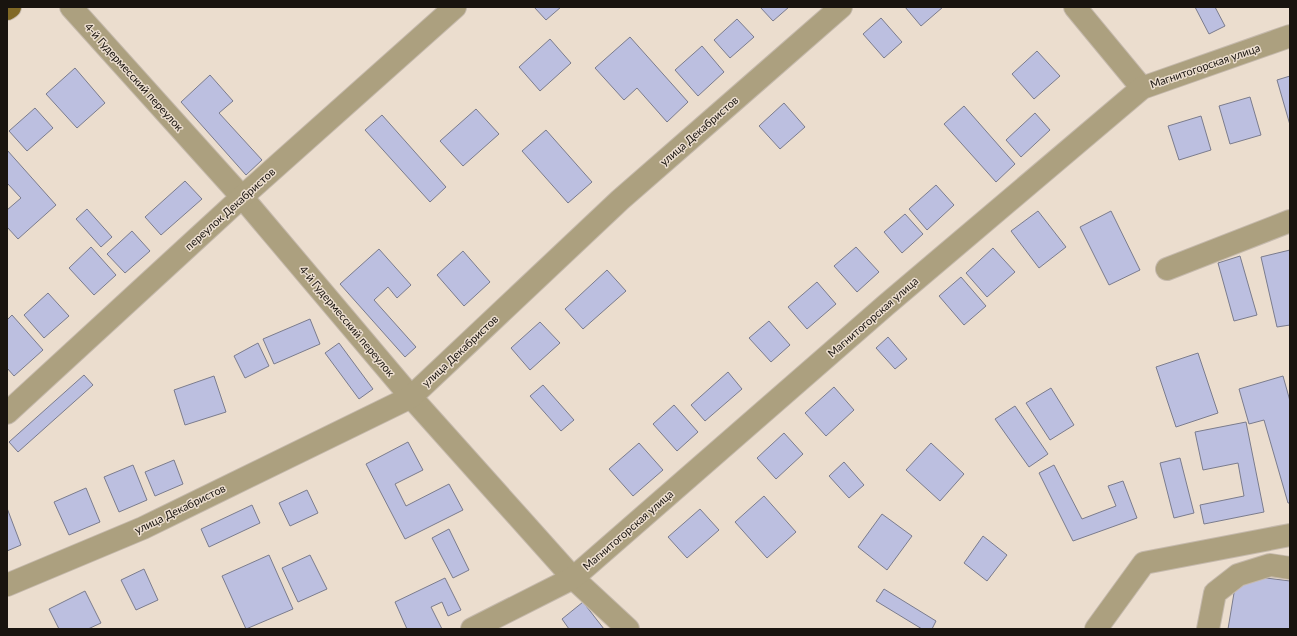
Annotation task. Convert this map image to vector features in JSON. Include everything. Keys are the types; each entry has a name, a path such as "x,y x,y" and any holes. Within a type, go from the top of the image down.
{"street":[{"name":"4-й Гудермесский переулок","path":"71,7 242,197 411,397 573,578 628,629"},
{"name":"переулок Декабристов","path":"7,413 242,197 456,7"},
{"name":"улица Декабристов","path":"7,585 143,528 411,397 620,200 841,7"},
{"path":"1075,7 1142,88"},
{"name":"Магнитогорская улица","path":"472,629 573,578 886,305 1142,88 1290,36"},
{"path":"1167,269 1290,221"},
{"path":"1096,629 1144,563 1290,535"},
{"path":"1208,629 1216,593 1238,575 1270,564 1290,568"}],"building":[{"path":"534,7 561,7 546,20"},
{"path":"760,7 789,7 773,21"},
{"path":"905,7 943,7 921,26"},
{"path":"1195,7 1215,7 1225,26 1209,34"},
{"path":"881,18 902,42 884,58 863,34"},
{"path":"737,19 754,37 730,58 714,40"},
{"path":"630,37 688,102 667,122 637,88 624,100 595,68"},
{"path":"550,39 571,63 540,91 519,67"},
{"path":"702,46 724,72 698,96 675,70"},
{"path":"1037,51 1060,76 1034,99 1012,74"},
{"path":"75,68 105,103 77,128 46,94"},
{"path":"210,75 233,101 219,113 262,160 246,175 181,102"},
{"path":"1290,76 1290,125 1277,80"},
{"path":"1250,97 1261,135 1230,144 1219,106"},
{"path":"784,103 805,127 780,149 759,126"},
{"path":"964,106 1015,164 996,182 944,124"},
{"path":"35,108 53,128 27,151 9,131"},
{"path":"476,109 499,134 463,166 440,141"},
{"path":"1035,113 1050,130 1021,157 1006,140"},
{"path":"382,115 446,187 430,202 365,130"},
{"path":"1201,116 1211,150 1179,160 1168,126"},
{"path":"546,130 592,182 568,203 522,151"},
{"path":"7,150 56,205 18,239 7,227 7,210 21,198 7,183"},
{"path":"185,181 202,199 161,235 145,217"},
{"path":"936,185 954,205 927,230 909,209"},
{"path":"87,209 112,237 101,247 76,219"},
{"path":"1038,211 1066,247 1039,268 1011,231"},
{"path":"1111,211 1140,270 1109,285 1080,227"},
{"path":"905,214 923,234 902,253 884,232"},
{"path":"132,231 150,251 125,273 107,254"},
{"path":"91,247 116,275 94,295 69,268"},
{"path":"856,247 879,272 857,292 834,266"},
{"path":"993,248 1015,272 987,297 966,273"},
{"path":"379,249 411,285 397,298 388,287 374,300 416,347 405,357 340,284"},
{"path":"1290,250 1290,325 1277,327 1261,257"},
{"path":"463,251 490,282 464,306 437,275"},
{"path":"1240,256 1257,315 1234,321 1218,263"},
{"path":"607,270 626,291 583,329 565,309"},
{"path":"961,277 986,306 964,325 939,296"},
{"path":"817,282 836,304 807,329 788,307"},
{"path":"48,293 69,316 44,338 24,315"},
{"path":"12,315 43,350 14,376 7,368 7,320"},
{"path":"310,319 320,344 274,364 263,339"},
{"path":"769,321 790,345 771,362 749,338"},
{"path":"540,322 560,343 530,370 511,348"},
{"path":"888,337 907,359 895,369 876,348"},
{"path":"258,343 269,366 245,378 234,356"},
{"path":"339,343 373,389 359,399 325,353"},
{"path":"1198,353 1218,413 1176,427 1156,367"},
{"path":"728,372 742,389 705,421 691,405"},
{"path":"84,375 93,385 18,452 9,442"},
{"path":"214,376 226,412 185,425 174,390"},
{"path":"1283,376 1290,401 1290,503 1288,503 1264,420 1249,424 1239,389"},
{"path":"543,385 574,420 561,431 530,396"},
{"path":"834,387 854,410 826,436 805,413"},
{"path":"1051,388 1074,425 1050,440 1026,403"},
{"path":"674,405 698,432 677,451 653,424"},
{"path":"1015,406 1048,454 1029,467 995,419"},
{"path":"1246,422 1264,512 1204,524 1200,505 1244,496 1238,463 1203,470 1195,432"},
{"path":"784,433 803,454 776,479 757,458"},
{"path":"408,442 423,470 395,484 406,506 449,484 463,510 405,539 366,464"},
{"path":"639,443 663,470 633,496 609,469"},
{"path":"931,443 964,474 940,501 906,470"},
{"path":"1180,458 1194,513 1174,518 1160,463"},
{"path":"174,460 183,484 155,496 145,472"},
{"path":"844,462 864,485 849,498 829,476"},
{"path":"133,465 147,500 119,512 104,477"},
{"path":"1054,465 1082,519 1116,506 1108,486 1123,481 1137,518 1073,541 1039,473"},
{"path":"86,488 100,522 69,535 54,502"},
{"path":"307,490 318,513 290,526 279,503"},
{"path":"764,496 796,532 767,558 735,522"},
{"path":"252,505 260,523 209,547 201,529"},
{"path":"7,508 21,545 7,551"},
{"path":"700,509 719,530 687,558 668,537"},
{"path":"882,514 912,536 887,570 858,547"},
{"path":"449,529 469,570 453,578 432,538"},
{"path":"983,536 1007,555 987,581 964,563"},
{"path":"269,555 293,609 246,629 222,576"},
{"path":"310,555 327,589 298,602 282,568"},
{"path":"144,569 158,600 136,610 121,580"},
{"path":"1250,576 1290,581 1290,629 1228,629 1235,587"},
{"path":"445,578 461,610 448,616 442,602 431,607 442,629 407,629 395,602"},
{"path":"884,589 936,621 932,629 922,629 876,601"},
{"path":"85,591 101,623 88,629 59,629 49,609"},
{"path":"583,602 604,629 569,629 562,619"}]}
